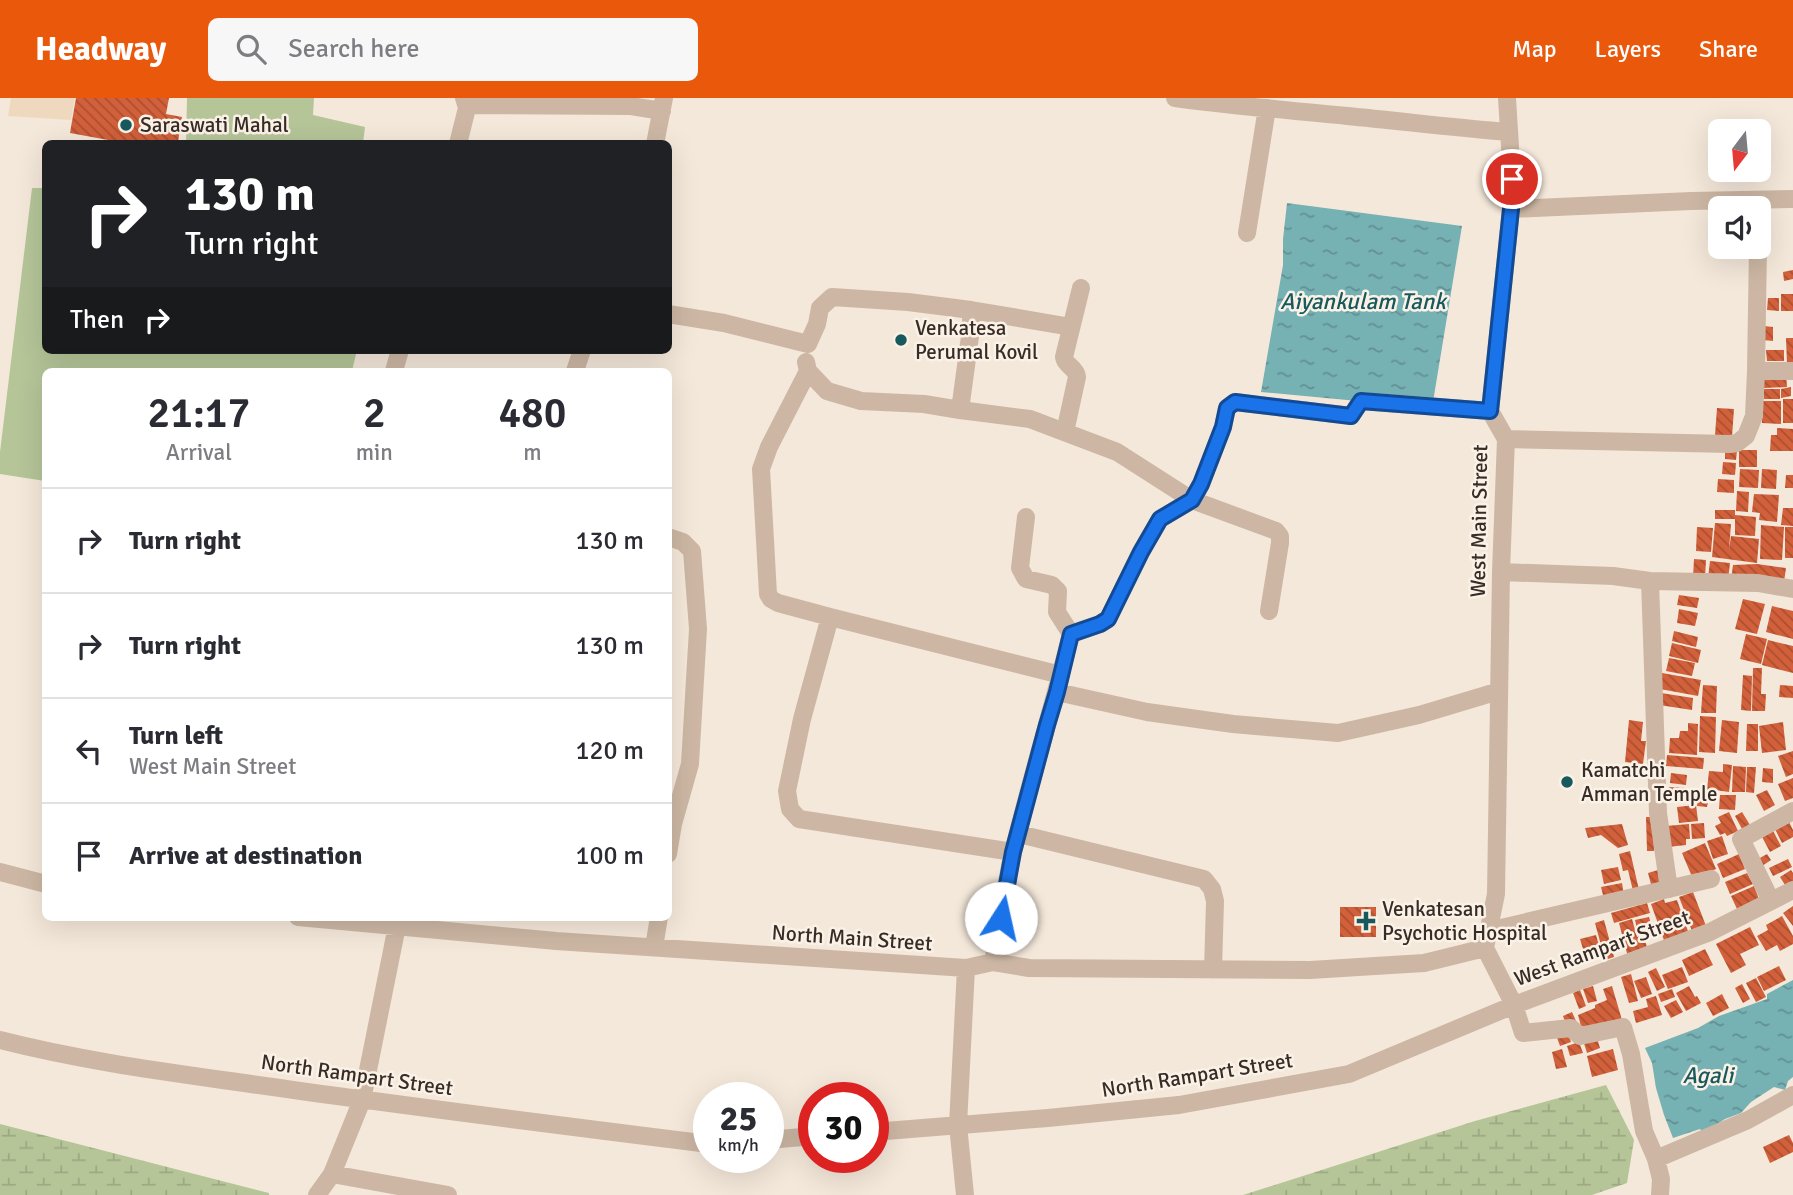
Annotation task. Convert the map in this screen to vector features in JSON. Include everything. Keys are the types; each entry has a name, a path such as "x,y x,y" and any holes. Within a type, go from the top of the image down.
{"street":[{"path":"1175,98 1509,132"},
{"path":"1071,634 1108,619 1160,519 1192,500 1201,484 1227,408 1235,402 1351,416 1361,401 1490,411 1511,209 1507,98"},
{"path":"459,140 467,108 465,102 631,106 663,103 656,140"},
{"path":"1247,233 1267,108"},
{"path":"1771,202 1793,199"},
{"path":"1511,209 1708,202"},
{"path":"1506,439 1737,443 1746,436 1753,420 1758,259"},
{"path":"1065,432 1076,373 1066,363 1064,356 1081,288"},
{"path":"1071,327 908,302 832,298 820,307 817,324 808,344 806,363 808,371 827,391 861,401 924,404 1030,419 1117,452 1192,500 1270,527 1280,536 1280,543 1269,611"},
{"path":"960,410 971,310"},
{"path":"672,315 724,323 808,344"},
{"path":"808,371 761,468 768,594 778,603 1059,683 1147,712 1233,724 1338,733 1419,715 1499,691"},
{"path":"1756,371 1793,371"},
{"name":"West Main Street","path":"1487,939 1496,894 1506,439 1490,411"},
{"path":"993,962 1013,852 1071,634 1057,612 1058,590 1052,585 1026,579 1021,572 1026,517"},
{"path":"672,538 683,542 692,551 698,628 690,764 672,830"},
{"path":"1501,572 1613,576 1650,581 1758,583 1793,589"},
{"path":"1650,581 1658,813 1669,889"},
{"path":"830,617 802,719 787,791 790,809 799,819 1013,852"},
{"path":"1772,901 1741,839 1793,811"},
{"path":"1019,834 1203,879 1212,889 1215,901 1213,970"},
{"path":"0,872 42,883"},
{"name":"North Main Street","path":"346,921 556,941 966,968 993,962 1029,968 1310,970 1424,963 1487,939 1711,879"},
{"name":"West Rampart Street","path":"1660,1195 1661,1179 1644,1131 1631,1054 1623,1027 1580,1036 1571,1028 1523,1033 1514,1005 1710,932 1793,890"},
{"path":"654,947 658,921"},
{"path":"317,1195 332,1174 362,1100 397,926"},
{"path":"1487,939 1514,1005"},
{"path":"965,1195 958,1125 966,968"},
{"name":"North Rampart Street","path":"889,1131 1179,1105 1349,1073 1514,1005"},
{"name":"North Rampart Street","path":"0,1040 89,1059 362,1100 693,1142"},
{"path":"1656,1159 1748,1120 1793,1095"},
{"path":"332,1174 448,1195"}],"green space":[{"path":"187,98 314,98 313,115 365,127 363,140 186,140"},
{"path":"32,188 42,188 42,354 356,354 353,368 42,368 42,481 0,474 0,452"},
{"path":"1606,1085 1634,1140 1627,1183 1592,1195 1243,1195 1475,1121"},
{"path":"0,1124 269,1193 269,1195 0,1195"}],"shaded area":[{"path":"11,98 75,98 71,120 8,116"}],"water":[{"name":"Aiyankulam Tank","path":"1287,203 1462,226 1432,408 1261,392 1283,265"},
{"name":"Agali","path":"1793,980 1793,1077 1788,1081 1785,1090 1774,1087 1751,1102 1741,1113 1725,1119 1703,1133 1700,1129 1673,1138 1656,1088 1652,1063 1645,1048 1698,1028 1719,1016 1767,999 1767,994"}],"building":[{"name":"Saraswati Mahal","path":"76,98 169,98 166,114 182,117 178,140 108,140 70,133"},
{"path":"1793,270 1793,279 1784,281 1783,272"},
{"path":"1781,294 1793,294 1793,311 1781,311"},
{"path":"1768,298 1779,298 1779,311 1767,310"},
{"path":"1764,326 1773,327 1773,341 1763,340"},
{"path":"1786,338 1793,338 1793,364 1787,364"},
{"path":"1766,350 1784,350 1784,361 1767,361"},
{"path":"1763,373 1786,373 1787,387 1764,388"},
{"path":"1791,387 1791,396 1781,398 1781,389"},
{"path":"1764,389 1780,389 1780,399 1764,399"},
{"path":"1783,399 1793,399 1793,423 1783,423"},
{"path":"1762,401 1781,401 1781,424 1762,423"},
{"path":"1717,408 1734,409 1732,437 1715,435"},
{"path":"1777,428 1793,429 1793,451 1770,451 1771,435 1777,435"},
{"path":"1725,450 1737,451 1736,460 1725,459"},
{"path":"1739,450 1757,450 1757,467 1739,467"},
{"path":"1723,462 1736,463 1735,475 1722,474"},
{"path":"1740,469 1759,470 1758,488 1739,487"},
{"path":"1762,469 1777,470 1776,489 1761,488"},
{"path":"1786,475 1793,475 1793,488 1785,488"},
{"path":"1718,479 1734,480 1734,493 1717,492"},
{"path":"1737,491 1749,492 1748,512 1736,511"},
{"path":"1754,494 1779,495 1777,522 1759,520 1760,513 1752,512"},
{"path":"1783,508 1793,508 1793,526 1781,525"},
{"path":"1715,510 1735,510 1735,515 1756,517 1755,536 1735,535 1735,519 1715,519"},
{"path":"1715,523 1731,524 1729,550 1731,536 1759,539 1757,563 1712,557"},
{"path":"1761,525 1784,527 1782,560 1760,559"},
{"path":"1697,527 1713,528 1711,552 1696,551"},
{"path":"1785,527 1793,527 1793,558 1785,558"},
{"path":"1694,559 1706,560 1705,578 1693,577"},
{"path":"1710,561 1730,563 1728,580 1708,578"},
{"path":"1757,564 1786,568 1784,582 1731,580 1733,565"},
{"path":"1679,595 1699,598 1697,608 1677,605"},
{"path":"1743,599 1765,604 1757,634 1735,629"},
{"path":"1772,606 1793,611 1793,639 1766,632"},
{"path":"1679,609 1698,613 1695,626 1677,623"},
{"path":"1674,631 1698,637 1696,647 1672,641"},
{"path":"1746,634 1767,639 1761,664 1740,659"},
{"path":"1768,640 1793,646 1793,673 1762,665"},
{"path":"1672,643 1701,650 1698,663 1669,656"},
{"path":"1669,658 1695,663 1692,676 1666,671"},
{"path":"1753,668 1762,668 1761,694 1766,694 1765,711 1752,711"},
{"path":"1662,673 1701,680 1698,696 1660,689"},
{"path":"1743,675 1752,676 1751,711 1741,710"},
{"path":"1703,685 1717,686 1716,713 1701,713"},
{"path":"1780,685 1793,686 1793,698 1779,697"},
{"path":"1661,693 1693,698 1692,710 1659,705"},
{"path":"1700,716 1716,717 1715,753 1699,752"},
{"path":"1629,720 1643,722 1641,741 1646,741 1643,764 1625,762"},
{"path":"1722,720 1739,722 1737,753 1719,751"},
{"path":"1783,722 1786,750 1762,753 1759,726"},
{"path":"1688,723 1698,724 1697,755 1669,753 1670,738 1679,738 1680,731 1688,731"},
{"path":"1747,724 1758,724 1758,751 1746,751"},
{"path":"1793,751 1793,774 1786,777 1778,756"},
{"path":"1667,755 1704,758 1703,769 1666,766"},
{"path":"1723,764 1732,765 1729,792 1715,790 1714,803 1708,802 1707,807 1697,806 1699,790 1707,790 1709,771 1723,772"},
{"path":"1733,766 1746,767 1745,792 1732,792"},
{"path":"1747,767 1756,767 1754,793 1746,792"},
{"path":"1763,768 1773,769 1773,783 1762,782"},
{"path":"1671,773 1687,775 1686,785 1670,783"},
{"path":"1793,778 1793,798 1785,801 1778,784"},
{"path":"1669,787 1685,788 1684,799 1668,798"},
{"path":"1767,790 1775,805 1764,811 1756,795"},
{"path":"1720,795 1736,795 1735,810 1719,809"},
{"path":"1696,805 1698,821 1679,823 1677,807"},
{"path":"1729,812 1738,831 1727,836 1725,833 1720,835 1715,826 1721,823 1718,817"},
{"path":"1742,812 1750,825 1742,829 1735,816"},
{"path":"1646,817 1653,817 1654,851 1647,851"},
{"path":"1789,822 1793,837 1782,843 1775,829"},
{"path":"1704,823 1705,838 1692,839 1691,824"},
{"path":"1622,824 1628,845 1618,848 1601,835 1588,838 1585,828"},
{"path":"1689,824 1690,839 1686,839 1686,845 1668,847 1666,826"},
{"path":"1772,829 1781,846 1770,852 1761,835"},
{"path":"1722,836 1728,854 1713,859 1707,841"},
{"path":"1705,843 1716,869 1693,879 1682,853"},
{"path":"1630,851 1639,890 1633,891 1628,870 1623,871 1619,854"},
{"path":"1739,854 1745,869 1723,878 1717,864"},
{"path":"1767,854 1771,860 1762,866 1758,859"},
{"path":"1788,859 1792,867 1773,876 1769,868"},
{"path":"1618,867 1621,880 1604,884 1601,870"},
{"path":"1658,870 1662,885 1652,888 1648,873"},
{"path":"1791,870 1793,884 1787,888 1780,877"},
{"path":"1747,873 1753,884 1730,894 1725,882"},
{"path":"1622,883 1624,895 1604,899 1601,887"},
{"path":"1754,886 1759,899 1737,909 1731,896"},
{"path":"1693,892 1706,926 1692,931 1679,897"},
{"path":"1664,899 1665,903 1677,900 1689,934 1665,943 1651,904"},
{"path":"1647,903 1650,913 1614,923 1611,913"},
{"path":"1793,906 1793,926 1783,913"},
{"path":"1340,907 1376,907 1376,937 1340,937"},
{"path":"1782,916 1793,936 1793,944 1780,951 1777,945 1766,951 1757,936 1768,930 1766,925"},
{"path":"1649,917 1652,928 1638,932 1635,920"},
{"path":"1632,919 1637,937 1644,935 1648,952 1628,957 1619,923"},
{"path":"1604,920 1614,957 1605,960 1595,923"},
{"path":"1750,927 1759,945 1740,954 1746,965 1731,973 1716,944"},
{"path":"1596,935 1602,957 1587,962 1580,939"},
{"path":"1705,949 1713,965 1689,976 1682,960"},
{"path":"1779,966 1786,980 1764,991 1757,977"},
{"path":"1682,967 1688,982 1668,989 1662,975"},
{"path":"1656,968 1665,987 1657,991 1648,972"},
{"path":"1631,974 1638,1001 1629,1003 1621,977"},
{"path":"1646,977 1652,994 1641,998 1634,981"},
{"path":"1756,978 1766,997 1756,1002 1746,983"},
{"path":"1742,984 1750,999 1743,1003 1735,988"},
{"path":"1593,986 1597,1001 1588,1003 1583,989"},
{"path":"1612,986 1622,1020 1582,1030 1578,1015 1607,1000 1603,989"},
{"path":"1689,986 1701,1003 1686,1011 1676,993"},
{"path":"1672,989 1675,997 1661,1002 1658,994"},
{"path":"1580,990 1586,1006 1579,1009 1573,993"},
{"path":"1722,994 1729,1008 1713,1016 1706,1003"},
{"path":"1656,996 1662,1015 1636,1023 1633,1011 1648,1007 1646,999"},
{"path":"1676,1000 1683,1012 1671,1018 1664,1006"},
{"path":"1572,1012 1576,1021 1566,1024 1563,1016"},
{"path":"1567,1031 1571,1042 1560,1046 1556,1035"},
{"path":"1596,1035 1600,1048 1587,1053 1583,1040"},
{"path":"1579,1042 1583,1053 1570,1056 1567,1046"},
{"path":"1562,1049 1567,1067 1556,1069 1552,1052"},
{"path":"1613,1049 1618,1070 1592,1077 1587,1056"},
{"path":"1789,1135 1793,1152 1770,1163 1763,1147"}],"place":[{"name":"Saraswati Mahal","path":"126,125"},
{"name":"Venkatesa Perumal Kovil","path":"901,340"},
{"name":"Kamatchi Amman Temple","path":"1567,782"},
{"name":"Venkatesan Psychotic Hospital","path":"1366,921"}],"route":[{"path":"1001,918 1013,852 1071,634 1108,619 1160,519 1192,500 1223,427 1227,408 1235,402 1351,416 1361,401 1490,411 1512,179"}]}
